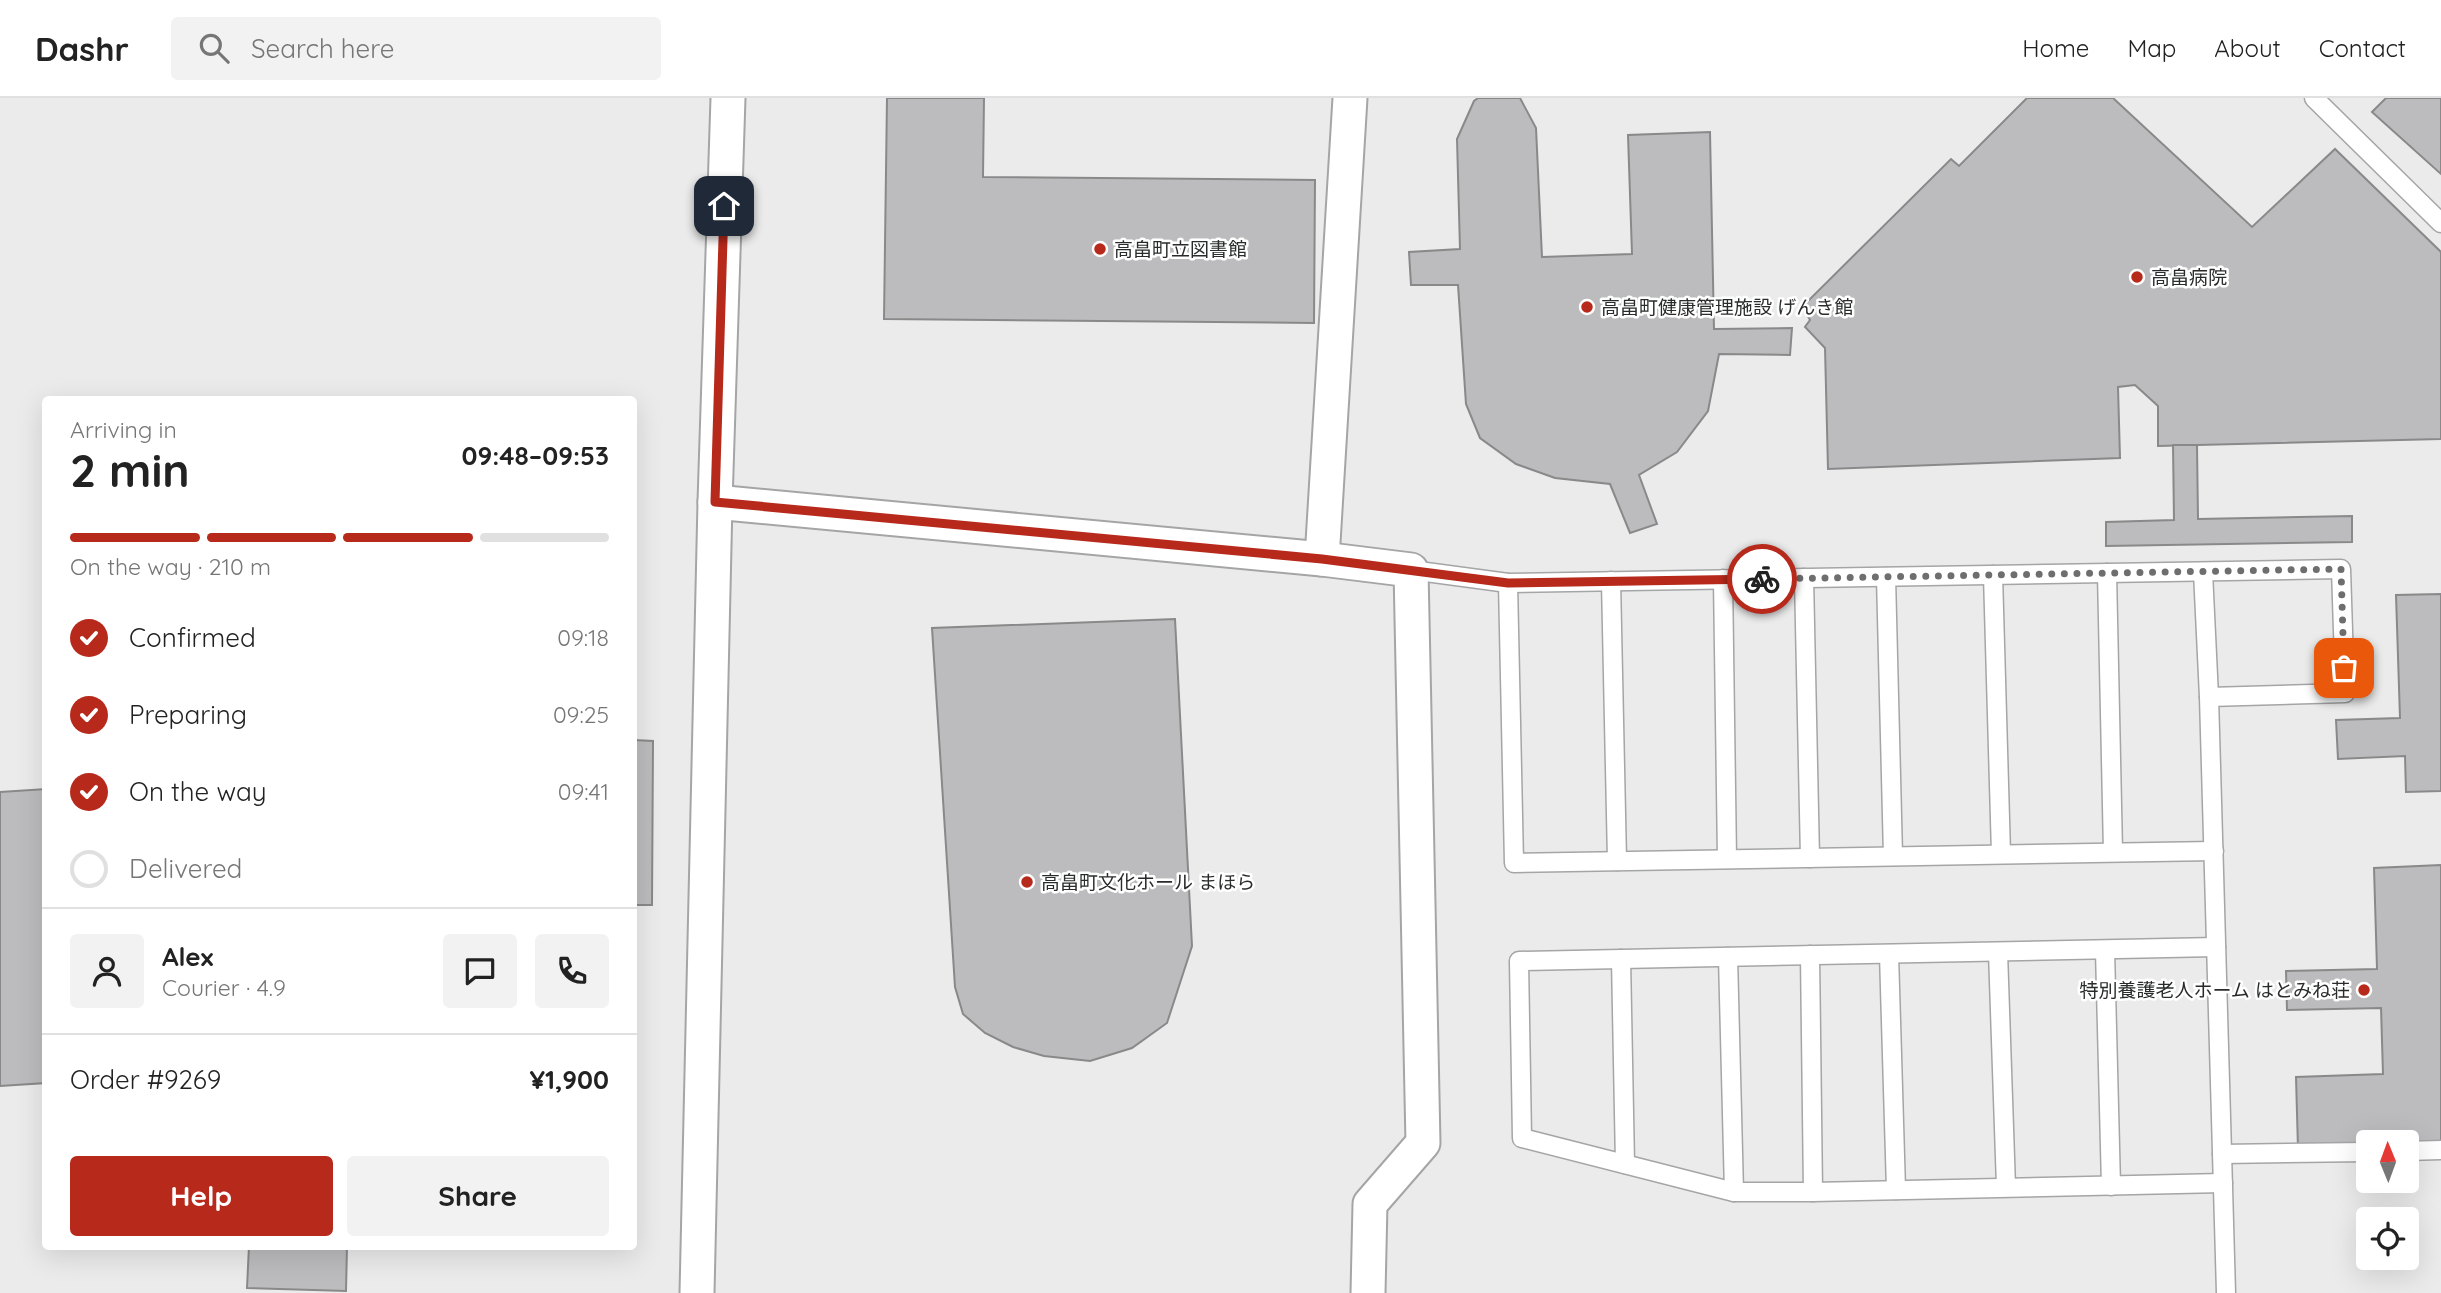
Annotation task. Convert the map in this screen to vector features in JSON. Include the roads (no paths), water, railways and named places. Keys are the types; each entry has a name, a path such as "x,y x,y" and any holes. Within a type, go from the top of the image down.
{"street":[{"path":"697,1293 715,502 728,98"},
{"path":"1322,559 1350,98"},
{"path":"715,502 1322,559 1411,570 1423,1143 1370,1204 1368,1293"}],"lane":[{"path":"2314,98 2441,223"},
{"path":"1411,570 1508,583 2341,569 2345,693 2209,696"},
{"path":"2203,572 2214,851 2225,1293"},
{"path":"2107,573 2113,852"},
{"path":"1993,575 2001,855"},
{"path":"1886,577 1893,856"},
{"path":"1804,578 1810,858"},
{"path":"1723,579 1727,859"},
{"path":"1611,582 1617,861"},
{"path":"1508,583 1514,863 2214,851"},
{"path":"2216,947 1518,961 1522,1138 1734,1192 2223,1183"},
{"path":"2105,950 2111,1186"},
{"path":"1998,952 2006,1188"},
{"path":"1889,954 1896,1190"},
{"path":"1810,955 1813,1192"},
{"path":"1728,957 1734,1192"},
{"path":"1621,959 1625,1164"},
{"path":"2419,1151 2441,1150"},
{"path":"2222,1154 2356,1153"}],"place":[{"name":"高畠町立図書館","path":"1100,249"},
{"name":"高畠病院","path":"2137,277"},
{"name":"高畠町健康管理施設 げんき館","path":"1587,307"},
{"name":"高畠町文化ホール まほら","path":"1027,882"},
{"name":"特別養護老人ホーム はとみね荘","path":"2364,990"}]}
